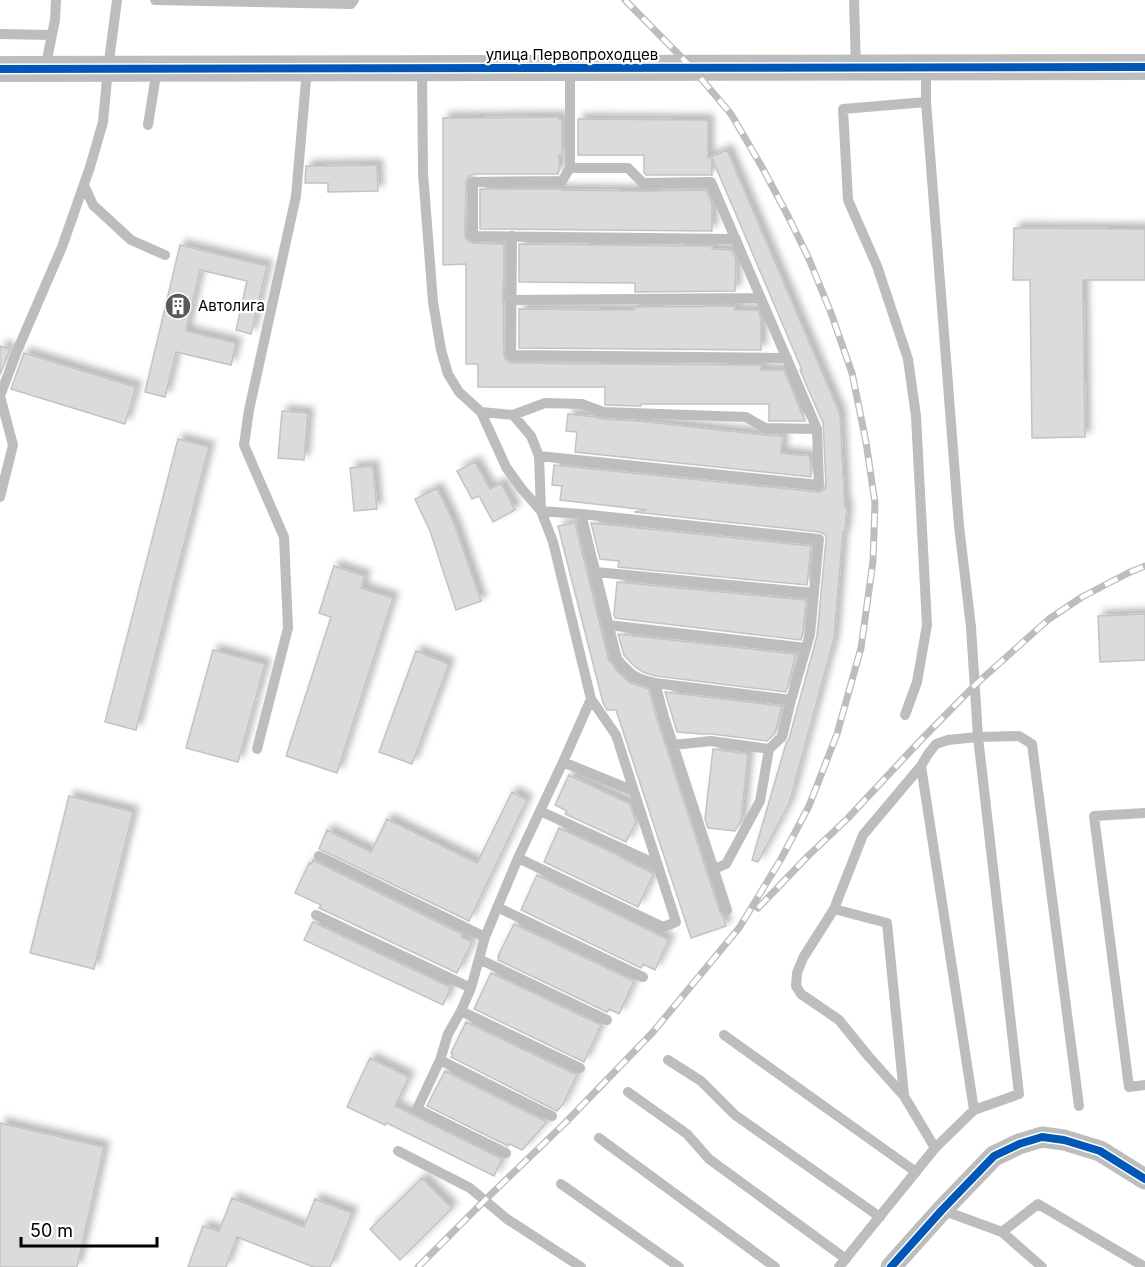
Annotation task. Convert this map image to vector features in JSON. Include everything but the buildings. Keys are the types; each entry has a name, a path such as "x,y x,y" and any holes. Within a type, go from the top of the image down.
{"street":[{"name":"улица Первопроходцев","path":"0,69 1145,67"},
{"path":"891,1267 942,1209 994,1156 1019,1144 1042,1137 1064,1140 1100,1150 1145,1179"}],"lane":[{"path":"45,69 55,20 56,0"},
{"path":"0,497 13,445 0,396 62,247 103,122 117,0"},
{"path":"155,0 351,4 354,0"},
{"path":"854,0 856,68"},
{"path":"0,34 52,35"},
{"path":"628,1092 687,1134 709,1159 842,1263 935,1148 974,1110 1019,1094 978,737 971,627 958,526 926,102 926,68"},
{"path":"148,125 157,69"},
{"path":"257,749 288,628 284,537 244,445 249,410 296,196 307,69"},
{"path":"422,69 423,173 433,302 441,350 448,374 459,393 481,412 506,467 521,488 541,511 819,539 810,634 782,737 769,749 760,801 726,864 714,869"},
{"path":"570,69 570,168 562,181 473,182 473,236 736,239"},
{"path":"905,715 917,682 927,625 916,416 908,359 877,266 848,200 843,109 926,102"},
{"path":"539,456 819,485 817,429 711,182 643,183 628,168 570,168"},
{"path":"84,185 93,205 131,240 165,255"},
{"path":"512,236 511,355 787,358"},
{"path":"511,300 761,298"},
{"path":"481,412 513,415 545,403 582,404 603,412 746,417 765,428 817,429"},
{"path":"513,415 531,436 539,456 541,511 553,542 591,699 616,735 676,922 663,927 518,858"},
{"path":"581,514 617,659 629,673 640,680 655,683 791,700"},
{"path":"596,572 814,593"},
{"path":"608,625 806,648"},
{"path":"655,683 727,910"},
{"path":"506,1153 417,1108 440,1060 448,1034 471,988 485,937 497,907 591,699"},
{"path":"935,1148 904,1096 839,1020 801,994 796,986 797,973 803,958 834,909 863,835 936,744 948,740 1019,736 1032,744 1079,1106"},
{"path":"673,745 711,741 769,749"},
{"path":"563,762 634,791"},
{"path":"921,765 974,1110"},
{"path":"540,811 658,865"},
{"path":"1145,813 1094,816 1129,1087 1145,1085"},
{"path":"319,856 485,937"},
{"path":"497,907 643,977"},
{"path":"834,909 887,923 904,1096"},
{"path":"316,915 471,988"},
{"path":"479,959 607,1020"},
{"path":"461,1011 580,1068"},
{"path":"724,1035 916,1172"},
{"path":"440,1060 552,1116"},
{"path":"668,1060 701,1081 735,1115 880,1217"},
{"path":"599,1138 775,1267"},
{"path":"398,1151 470,1188 507,1219 581,1267"},
{"path":"561,1184 680,1267"},
{"path":"1002,1232 1038,1204 1145,1267"},
{"path":"942,1209 1002,1232 1042,1267"}],"railway":[{"path":"418,1267 564,1124 653,1032 739,928 781,859 809,806 837,734 861,648 873,561 875,503 852,373 831,313 790,220 731,114 693,69 625,0"},
{"path":"758,908 975,685 1049,619 1082,597 1145,566"}],"cycle path":[{"path":"0,69 1145,67"},
{"path":"891,1267 994,1156 1019,1144 1042,1137 1064,1140 1100,1151 1145,1179"}],"place":[{"name":"Автолига","path":"178,306"}]}
